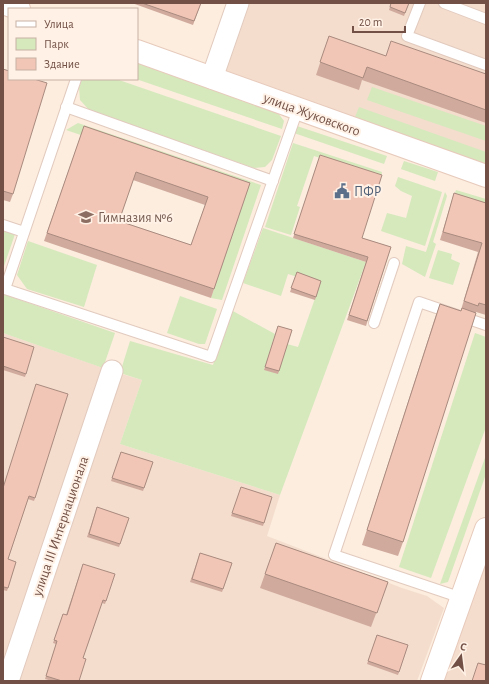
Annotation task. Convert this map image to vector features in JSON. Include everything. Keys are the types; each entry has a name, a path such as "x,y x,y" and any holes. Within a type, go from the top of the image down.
{"street":[{"path":"212,78 238,3"},
{"path":"3,4 16,8"},
{"name":"улица Жуковского","path":"138,51 486,176"},
{"name":"улица III Интернационала","path":"8,681 112,371"},
{"path":"432,681 486,529"}],"lane":[{"path":"420,3 407,36 486,64"},
{"path":"444,3 486,19"},
{"path":"76,80 5,289 210,357 298,109"},
{"path":"66,107 273,181"},
{"path":"3,225 24,232"},
{"path":"374,323 394,263"},
{"path":"462,598 334,555 419,302 486,325"}],"shaded area":[{"path":"242,3 486,3 486,164 355,117 228,79 220,66"},
{"path":"3,333 142,380 120,444 280,495 267,536 402,588 427,596 444,608 417,681 3,681"},
{"path":"486,554 486,681 441,681"}],"green space":[{"path":"138,63 278,113 284,121 282,129 138,80"},
{"path":"82,80 119,80 281,136 272,160 265,167 254,168 90,111 80,100 79,87"},
{"path":"372,87 486,126 486,141 367,100"},
{"path":"359,107 486,152 486,164 355,117"},
{"path":"78,123 261,185 222,300 211,298 247,191 66,130"},
{"path":"297,126 387,156 384,164 294,133"},
{"path":"293,143 382,172 381,177 314,156 297,206 300,207 291,235 265,227"},
{"path":"404,161 438,172 435,181 401,169"},
{"path":"398,177 442,192 425,246 381,231 387,213 406,218 412,196 401,191 395,186"},
{"path":"456,190 486,199 486,209 453,199"},
{"path":"445,192 447,196 433,242 436,244 425,277 402,264 406,246 426,252"},
{"path":"263,228 366,262 280,495 120,444 142,380 120,373 130,341 213,365 231,310 275,334 264,370 287,344 298,347 320,284 288,274 281,296 243,283"},
{"path":"3,230 15,234 3,269"},
{"path":"28,241 97,265 84,307 27,289 17,275"},
{"path":"438,250 452,254 451,259 460,263 453,285 429,278"},
{"path":"3,294 115,333 103,368 3,333"},
{"path":"180,296 217,309 205,344 199,344 167,333"},
{"path":"475,333 486,337 486,427 431,578 399,567"},
{"path":"486,455 486,474 448,582 440,584"}],"building":[{"path":"142,3 201,3 194,21"},
{"path":"391,3 409,3 405,13 390,7"},
{"path":"329,36 386,56 391,41 486,74 486,110 367,67 363,78 320,62"},
{"path":"3,69 8,71 8,80 37,80 47,83 13,194 3,191"},
{"name":"Гимназия №6","path":"84,126 250,183 214,289 47,233","holes":["136,172 208,197 191,245 119,221"]},
{"path":"320,155 382,175 362,238 391,247 367,321 349,315 368,257 294,234"},
{"path":"454,193 486,203 486,305 479,303 478,306 464,301 482,243 443,232"},
{"path":"297,272 321,281 316,297 291,288"},
{"path":"440,304 461,311 462,308 476,313 403,542 367,530"},
{"path":"278,326 292,330 279,371 265,367"},
{"path":"3,337 34,347 26,374 3,366"},
{"path":"36,384 68,394 35,498 29,496 8,559 16,562 8,588 3,588 3,488"},
{"path":"121,452 153,462 144,488 112,478"},
{"path":"241,487 272,497 264,523 232,513"},
{"path":"97,507 129,518 120,544 89,534"},
{"path":"276,543 388,582 377,613 265,574"},
{"path":"200,553 232,563 223,589 192,579"},
{"path":"83,564 115,574 106,601 103,600 83,658 86,659 79,681 62,681 46,676 57,641 54,640 63,614 67,615"},
{"path":"377,635 408,645 399,672 368,661"},
{"path":"478,663 486,665 486,681 472,681"}],"place":[{"name":"ПФР","path":"342,191"},
{"name":"Гимназия №6","path":"86,217"}]}
